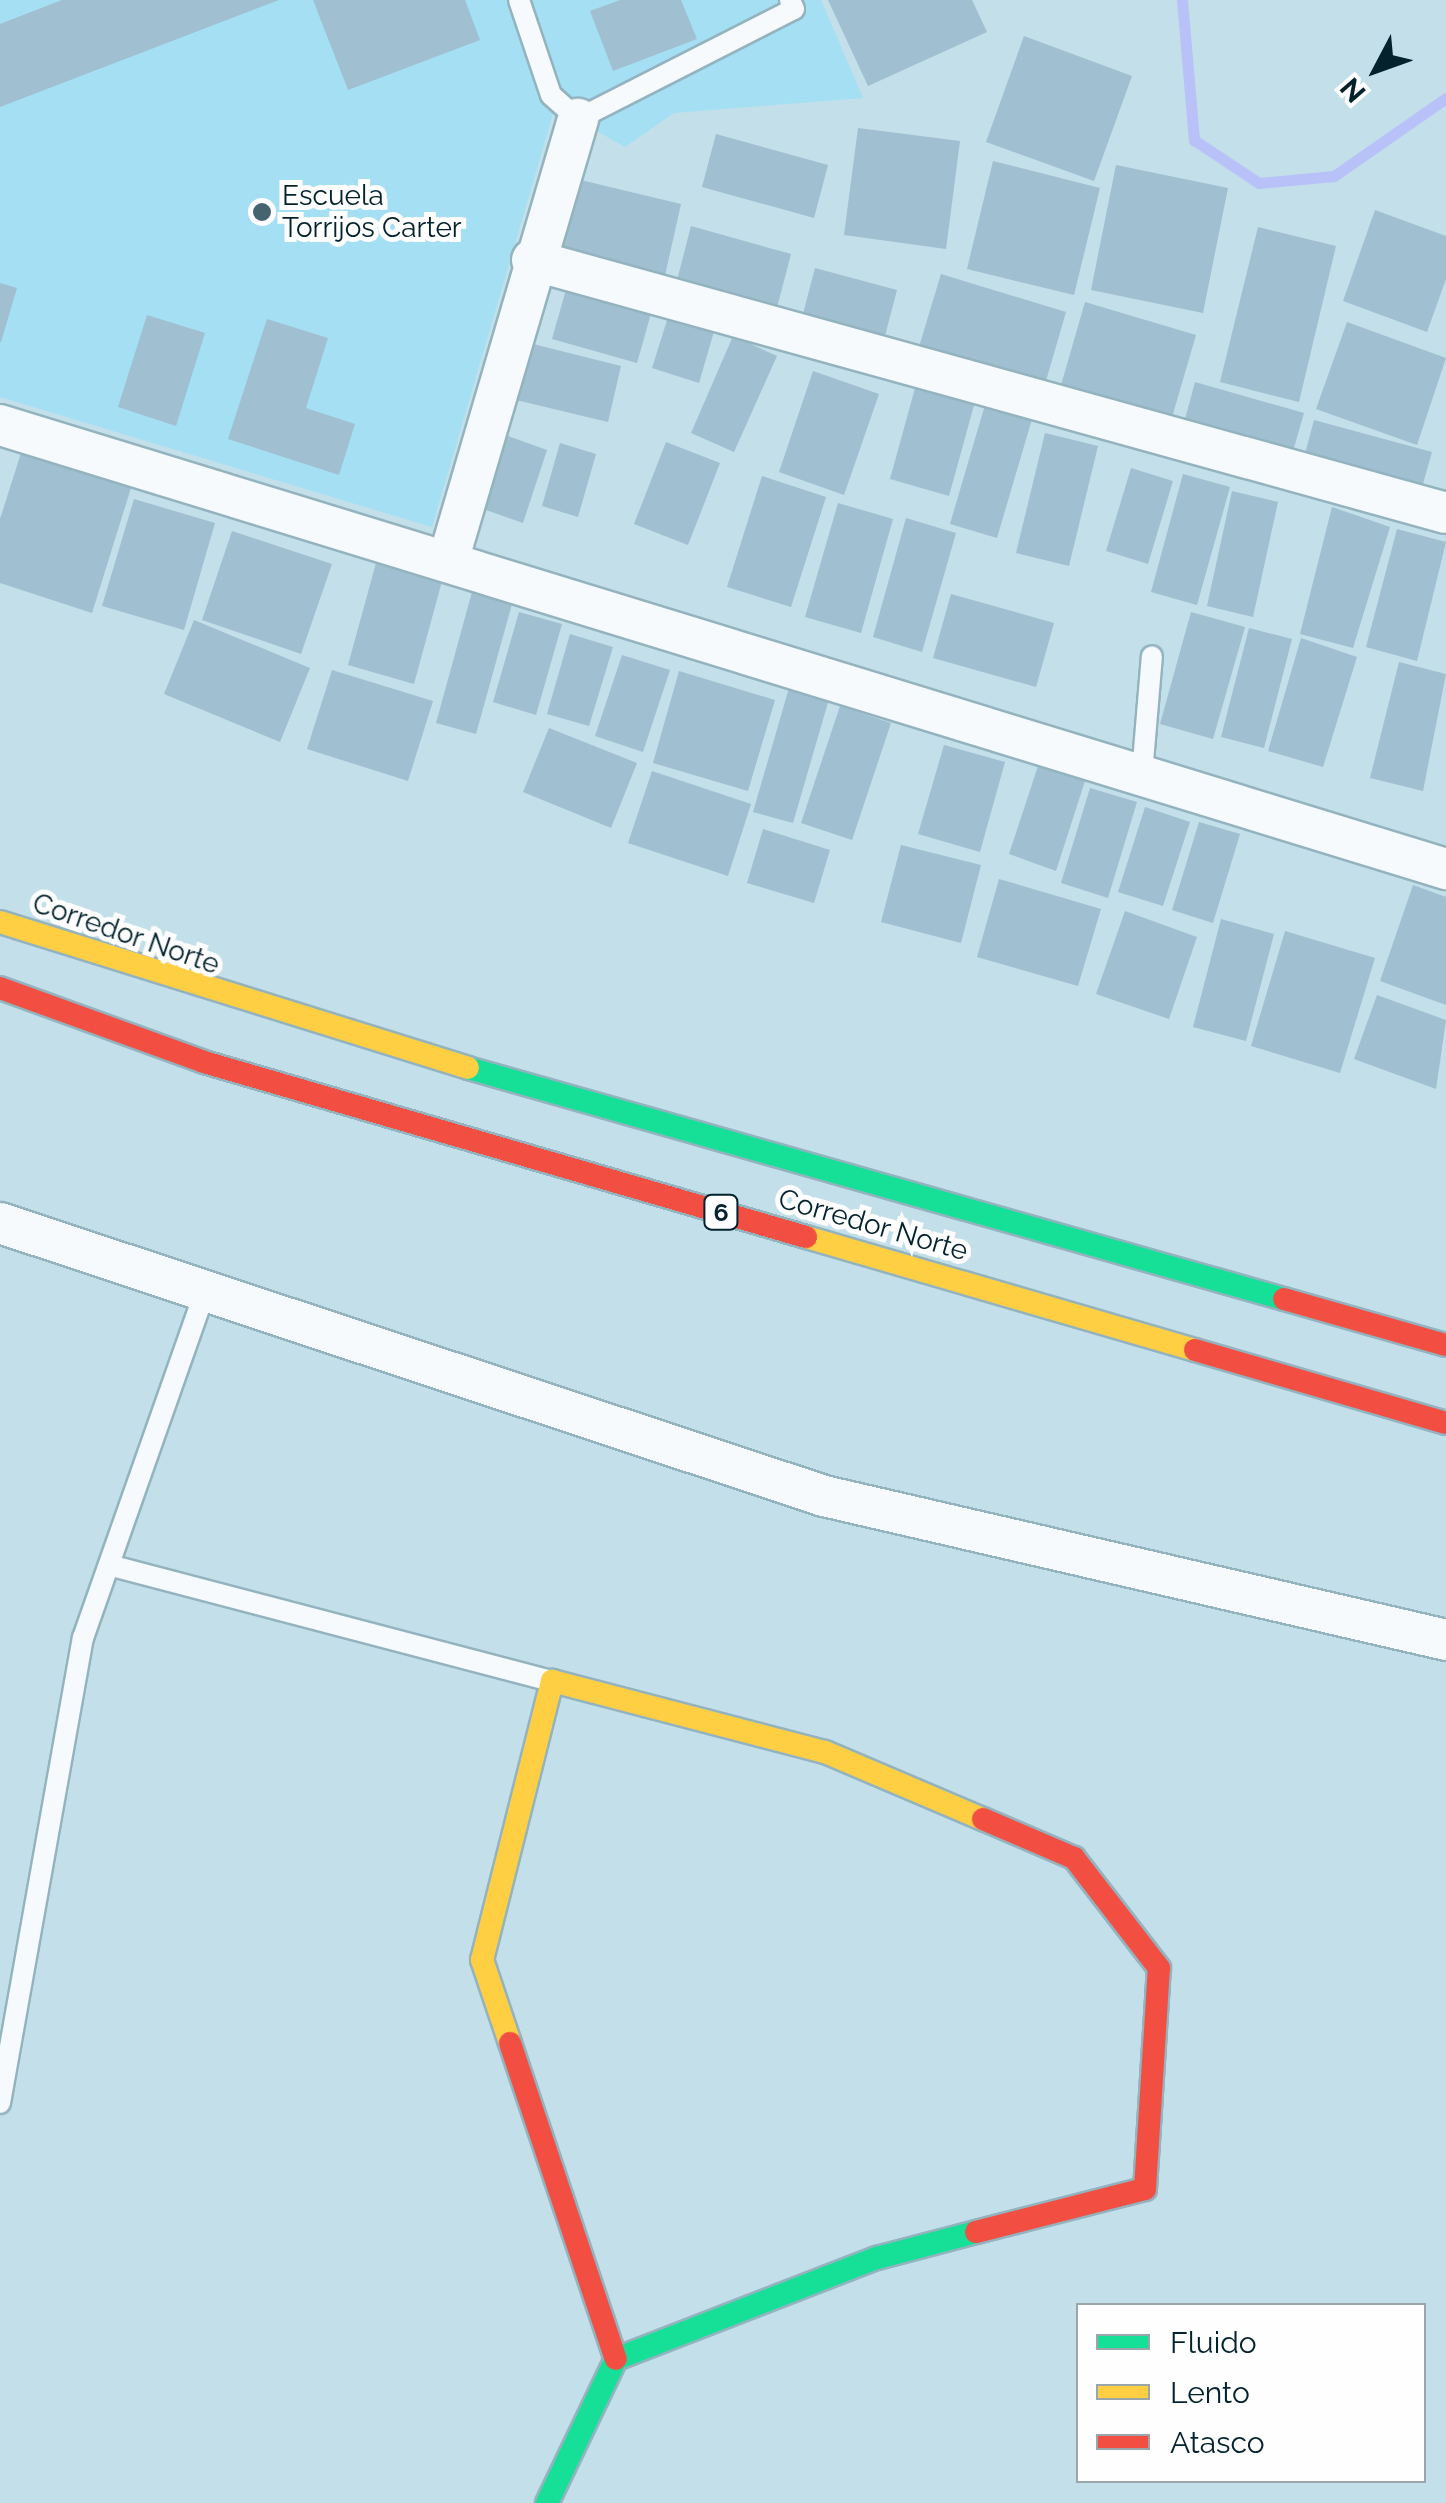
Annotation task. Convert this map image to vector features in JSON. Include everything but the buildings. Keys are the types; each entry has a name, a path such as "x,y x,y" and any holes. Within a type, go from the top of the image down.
{"main road":[{"name":"Corredor Norte","path":"0,922 233,1002 1446,1344"},
{"name":"Corredor Norte","path":"0,988 224,1067 1446,1422"},
{"path":"547,2503 616,2359 877,2258 1145,2190 1159,1968 1074,1858 824,1752 552,1682 482,1960 616,2359"}],"street":[{"path":"448,561 532,260 578,119"},
{"path":"532,260 1446,513"},
{"path":"0,425 1446,869"},
{"path":"0,1222 206,1286 824,1496 1446,1640"}],"lane":[{"path":"519,0 551,94 578,119 794,9 790,0"},
{"path":"1142,774 1152,656"},
{"path":"0,2103 82,1638 206,1286"},
{"path":"109,1565 552,1682"}],"shaded area":[{"name":"Escuela Torrijos Carter","path":"0,0 821,0 863,98 674,113 625,147 555,107 432,527 0,397"}],"waterway":[{"path":"1182,0 1194,140 1259,183 1334,176 1446,98"}],"traffic: fast":[{"path":"468,1068 1284,1299"},
{"path":"547,2503 616,2359 877,2258 976,2232"}],"traffic: slow":[{"path":"0,922 468,1068"},
{"path":"806,1237 1195,1350"},
{"path":"510,2043 482,1960 552,1681 825,1752 983,1819"}],"traffic: jam":[{"path":"0,988 204,1062 806,1237"},
{"path":"1284,1299 1446,1345"},
{"path":"1195,1350 1446,1423"},
{"path":"976,2232 1145,2189 1159,1968 1074,1858 983,1819"},
{"path":"510,2043 616,2359"}],"place":[{"name":"Escuela Torrijos Carter","path":"262,212"}]}
